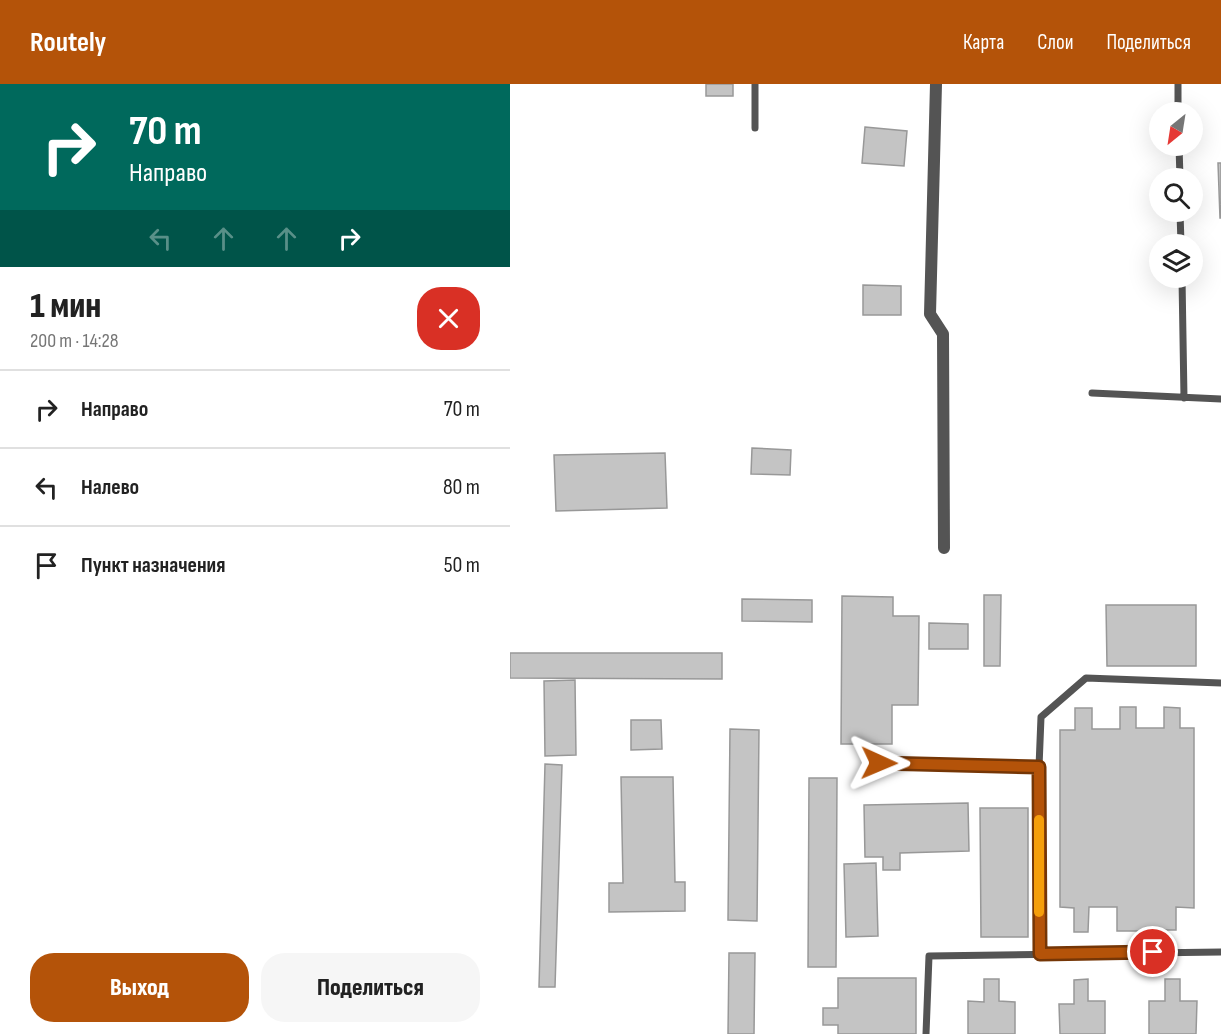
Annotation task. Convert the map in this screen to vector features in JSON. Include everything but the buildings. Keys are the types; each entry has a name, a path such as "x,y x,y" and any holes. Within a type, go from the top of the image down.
{"street":[{"path":"936,84 930,314 943,334 944,548"}],"lane":[{"path":"755,84 755,128"},
{"path":"1178,84 1178,102"},
{"path":"1182,288 1184,398"},
{"path":"1092,393 1221,399"},
{"path":"1040,954 1041,717 1086,678 1221,683"},
{"path":"879,763 1039,767"},
{"path":"926,1034 929,956 1221,951"}],"slow traffic":[{"path":"1039,820 1039,912"}],"route":[{"path":"879,763 1039,767 1040,954 1153,952"}]}
